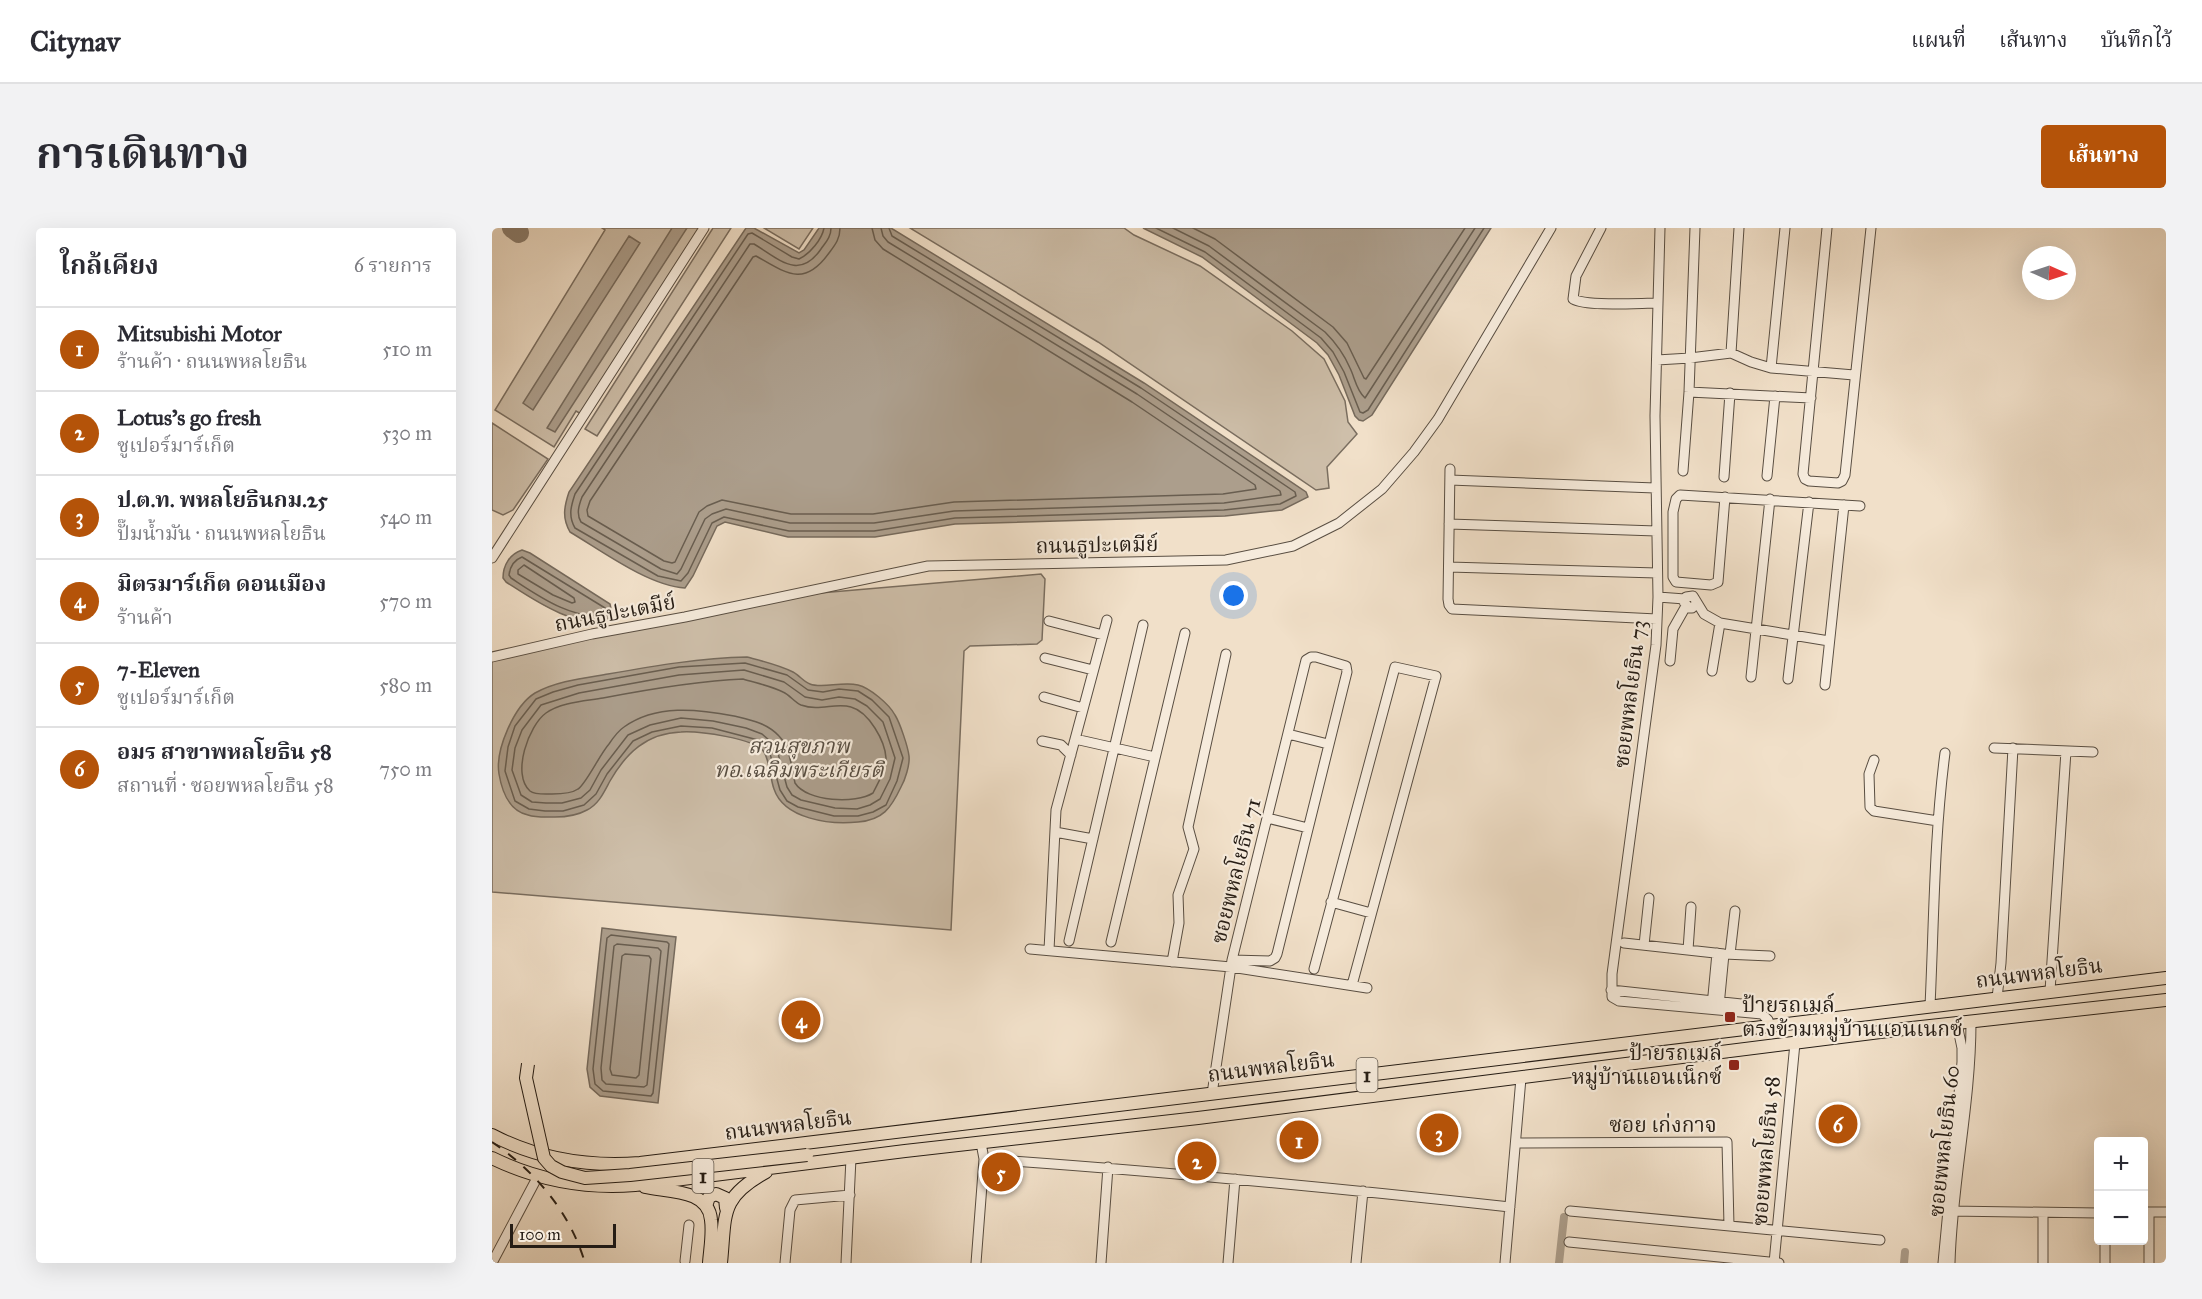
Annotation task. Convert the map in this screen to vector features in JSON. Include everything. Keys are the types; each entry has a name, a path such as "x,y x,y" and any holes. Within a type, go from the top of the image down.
{"main road":[{"name":"ถนนพหลโยธิน","path":"492,1135 516,1147 568,1161 586,1164 623,1164 2166,978"},
{"name":"ถนนพหลโยธิน","path":"492,1158 538,1176 582,1185 635,1185 1795,1043 2166,1000"},
{"path":"1539,1054 1536,1065 1539,1072 1545,1075"},
{"path":"528,1064 526,1078 544,1158 551,1166 574,1176 630,1175 849,1151 885,1154"},
{"path":"981,1122 981,1143"},
{"path":"726,1208 741,1188 772,1168"},
{"path":"635,1185 692,1195 706,1206 711,1221 709,1263"},
{"path":"706,1206 709,1197 716,1194 725,1198 721,1263"}],"street":[{"path":"492,558 704,228"},
{"name":"ถนนธูปะเตมีย์","path":"492,657 592,634 928,566 1226,560 1293,546 1339,523 1382,489 1414,452 1438,419 1551,228"},
{"path":"1601,228 1576,276 1573,298 1578,301 1592,302 1658,303"},
{"name":"ซอยพหลโยธิน 73","path":"1611,990 1656,645 1658,601 1655,488 1660,228"},
{"path":"1683,471 1689,392 1695,228"},
{"path":"1731,353 1739,228"},
{"path":"1771,368 1785,228"},
{"path":"1827,228 1803,474 1809,481 1838,483 1845,475 1871,228"},
{"path":"1657,360 1731,353 1771,368 1854,375"},
{"path":"1689,392 1811,398"},
{"path":"1724,477 1730,393"},
{"path":"1767,476 1775,396"},
{"path":"1450,469 1449,605 1452,609 1657,619"},
{"path":"1450,480 1655,488"},
{"path":"1725,497 1718,582 1711,585 1678,583 1673,577 1673,512 1676,499 1680,495 1725,497 1770,500 1809,501 1860,506"},
{"path":"1751,677 1770,500"},
{"path":"1788,679 1809,501"},
{"path":"1825,685 1844,505"},
{"path":"1449,524 1656,531"},
{"path":"1449,567 1657,573"},
{"path":"1670,661 1673,629 1689,602 1691,584"},
{"path":"1658,601 1689,602 1704,615 1720,623 1829,641"},
{"path":"1049,950 1056,810 1107,620"},
{"path":"1049,621 1103,635"},
{"path":"1712,671 1720,623"},
{"path":"1069,941 1143,625"},
{"path":"1111,942 1185,633"},
{"path":"1172,962 1179,923 1178,895 1194,849 1188,827 1226,654"},
{"name":"ซอยพหลโยธิน 71","path":"1212,1094 1232,964 1306,660 1311,657 1347,667 1328,744"},
{"path":"1045,658 1093,670"},
{"path":"1314,969 1395,667 1436,676 1352,985"},
{"path":"1044,697 1083,708"},
{"path":"1030,949 1172,962 1232,964 1270,961 1275,958 1328,744 1288,734"},
{"path":"1075,739 1155,757"},
{"path":"1042,741 1061,745 1071,755"},
{"path":"1994,748 2093,752"},
{"path":"1997,998 2002,951 2013,748"},
{"path":"2050,992 2066,751"},
{"path":"1930,1006 1938,821 1945,753"},
{"path":"1874,760 1869,774 1870,807 1874,812 1938,821"},
{"path":"1267,818 1308,828"},
{"path":"1055,832 1093,839"},
{"path":"1644,945 1649,898"},
{"path":"1331,902 1371,913"},
{"path":"1688,950 1691,907"},
{"path":"1715,1011 1724,954 1735,911"},
{"path":"1624,943 1724,954 1770,956"},
{"path":"1232,964 1367,988"},
{"path":"1762,1014 1760,1006 1611,990 1612,997 1619,1001 1762,1014 1770,1026"},
{"name":"ซอยพหลโยธิน 60","path":"1952,1194 1971,1059 1971,1022"},
{"name":"ซอยพหลโยธิน 60","path":"1950,1263 1952,1194 1962,1062 1962,1048 1957,1024"},
{"name":"ซอยพหลโยธิน 58","path":"1774,1263 1795,1043"},
{"path":"1505,1263 1521,1078"},
{"name":"ซอย เก่งกาจ","path":"1516,1143 1727,1142 1729,1226"},
{"path":"976,1263 984,1159 981,1143"},
{"path":"846,1263 851,1158"},
{"path":"984,1159 1108,1167 1510,1207"},
{"path":"1101,1263 1108,1167"},
{"path":"492,1263 538,1176"},
{"path":"1228,1263 1235,1179"},
{"path":"1356,1263 1363,1191"},
{"path":"785,1263 790,1210 795,1200 850,1195"},
{"path":"1570,1211 1880,1240"},
{"path":"1951,1211 2094,1213"},
{"name":"ซอยพหลโยธิน 60","path":"1943,1263 1951,1211"},
{"path":"2148,1212 2166,1212"},
{"path":"2043,1213 2043,1263"},
{"path":"685,1261 689,1225"},
{"path":"1569,1242 1779,1263"},
{"path":"2105,1245 2105,1263"},
{"path":"2148,1245 2149,1263"}],"green space":[{"path":"602,228 702,228 583,415 576,411 554,447 495,410 605,230"},
{"path":"713,228 731,228 597,436 585,429"},
{"path":"764,228 813,228 799,249"},
{"path":"910,228 1124,228 1200,266 1292,331 1324,359 1345,401 1348,422 1357,434 1327,467 1329,488 1316,490 1098,342"},
{"path":"492,423 548,459 513,510 503,515 492,510"},
{"name":"สวนสุขภาพ ทอ.เฉลิมพระเกียรติ","path":"1041,574 1045,579 1042,640 1037,644 970,646 964,651 951,930 492,892 492,658 820,593"}],"water":[{"path":"672,228 687,228 555,432 547,428"},
{"path":"746,228 754,228 799,253 804,250 819,228 891,228 1144,383 1306,492 1308,497 1282,510 1225,516 955,524 875,537 788,537 725,522 717,526 685,588 671,586 641,574 570,532 565,517 567,497"},
{"path":"1143,228 1491,228 1372,415 1363,421 1355,416 1339,375 1328,355 1317,343 1202,257"},
{"path":"629,236 640,243 533,410 523,403"},
{"path":"522,550 610,604 612,614 610,618 584,621 570,617 542,604 506,582 503,573 506,564 514,554"},
{"path":"747,657 788,670 815,685 858,685 879,697 888,706 901,729 909,760 903,784 885,812 874,819 847,823 809,818 787,807 779,799 774,789 766,756 759,747 726,736 689,732 658,736 639,746 616,771 598,801 580,813 559,817 531,816 516,809 508,800 499,774 503,741 513,718 527,699 535,693 561,683 589,677 677,663"},
{"path":"602,928 676,937 658,1103 600,1096 590,1087 587,1069"}],"waterway":[{"path":"1559,1263 1564,1217"},
{"path":"1904,1263 1905,1252"}],"taxiway":[{"path":"512,228 519,233"}],"railway":[{"path":"492,1142 523,1166 549,1194 570,1227 585,1263"}],"place":[{"name":"ป้ายรถเมล์ ตรงข้ามหมู่บ้านแอนเนกซ์","path":"1730,1017"},
{"name":"มิตรมาร์เก็ต ดอนเมือง","path":"801,1020"},
{"name":"ป้ายรถเมล์ หมู่บ้านแอนเน็กซ์","path":"1734,1065"},
{"name":"อมร สาขาพหลโยธิน 58","path":"1838,1124"},
{"name":"ป.ต.ท. พหลโยธินกม.25","path":"1439,1133"},
{"name":"Mitsubishi Motor","path":"1299,1140"},
{"name":"Lotus's go fresh","path":"1197,1161"},
{"name":"7-Eleven","path":"1001,1172"}]}
